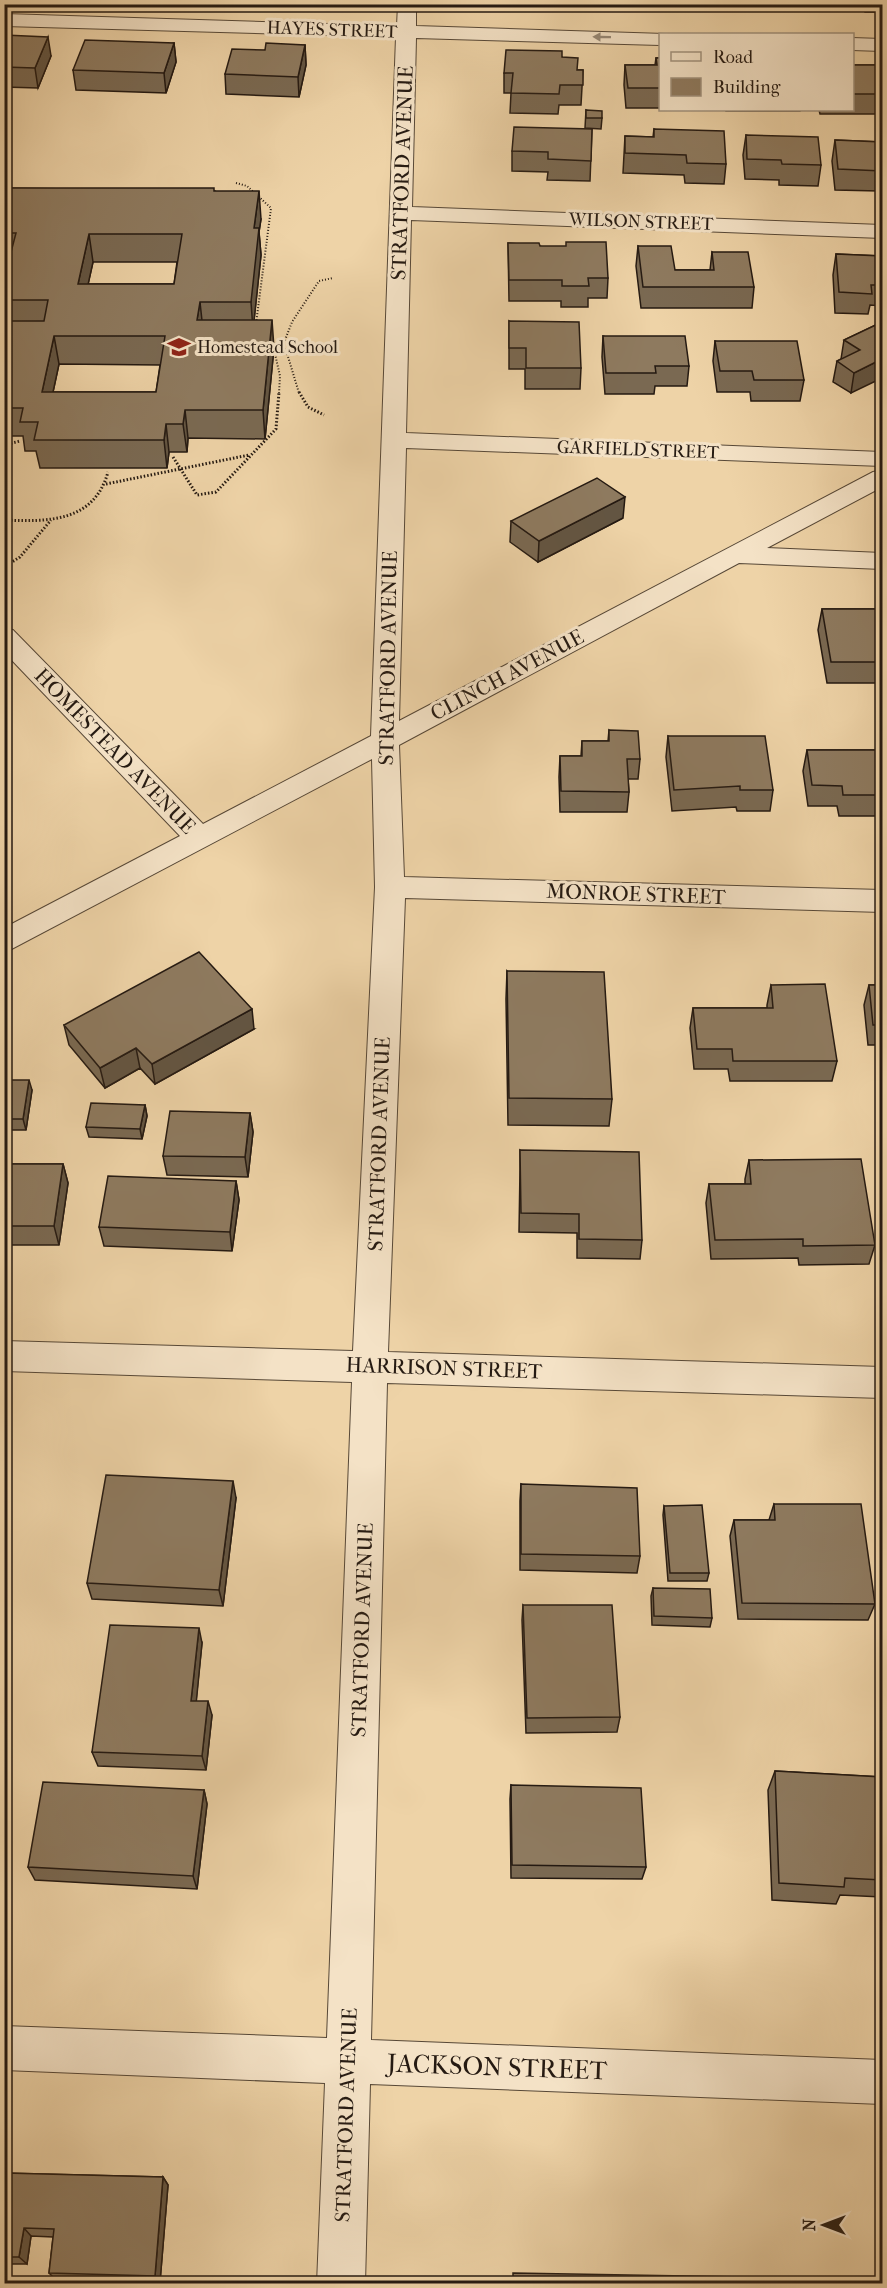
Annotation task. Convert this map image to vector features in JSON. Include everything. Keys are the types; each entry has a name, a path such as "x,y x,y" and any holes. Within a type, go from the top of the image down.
{"street":[{"name":"HAYES STREET","path":"4,20 407,18 659,39"},
{"name":"STRATFORD AVENUE","path":"341,2283 370,1366 390,887 385,739 407,18"},
{"path":"854,44 882,45"},
{"name":"WILSON STREET","path":"400,213 882,231"},
{"name":"GARFIELD STREET","path":"393,440 882,459"},
{"name":"CLINCH AVENUE","path":"4,942 882,477"},
{"path":"735,555 882,561"},
{"name":"HOMESTEAD AVENUE","path":"4,636 201,839"},
{"name":"MONROE STREET","path":"390,887 882,901"},
{"name":"HARRISON STREET","path":"4,1356 882,1383"},
{"name":"JACKSON STREET","path":"4,2048 882,2082"}],"path":[{"path":"236,183 247,186 271,208 254,334"},
{"path":"273,345 285,340 292,322 319,281 333,278"},
{"path":"263,345 328,345"},
{"path":"273,345 286,350 301,396 309,409 324,415"},
{"path":"172,457 197,495 216,492 276,429 280,376 273,345"},
{"path":"4,445 20,441"},
{"path":"106,484 251,454"},
{"path":"4,520 63,519 86,508 100,495 106,484 108,472"},
{"path":"4,567 20,557 52,520"}],"building":[{"path":"4,35 48,37 35,68 4,67"},
{"path":"85,40 174,43 164,73 73,70"},
{"path":"266,43 305,45 298,77 225,74 232,49 265,50"},
{"path":"506,50 562,51 562,57 578,58 577,70 583,70 583,85 560,85 559,94 511,93 513,73 504,73"},
{"path":"656,58 659,58 659,88 628,88 625,65 657,65"},
{"path":"854,65 882,65 882,94 854,94"},
{"path":"586,110 602,111 602,118 586,118"},
{"path":"514,127 592,129 591,161 548,159 548,152 512,151"},
{"path":"654,129 724,131 726,164 687,163 686,155 625,153 625,136 654,137"},
{"path":"746,135 818,137 821,165 782,164 781,160 747,159"},
{"path":"835,140 882,142 882,171 838,169"},
{"path":"4,188 214,188 214,191 259,191 254,228 259,228 251,302 200,302 197,320 272,320 263,410 185,410 183,424 166,424 164,440 34,440 38,422 20,422 23,408 4,408 4,321 44,321 48,300 4,300 4,279 16,233 4,233","holes":["89,234 182,234 174,284 78,284","54,336 165,336 156,392 42,392"]},
{"path":"566,242 606,242 608,278 588,278 589,286 562,286 562,280 509,280 508,243 566,246"},
{"path":"638,246 671,246 675,270 714,270 712,252 748,252 754,287 643,287"},
{"path":"836,254 882,256 882,285 871,285 872,294 839,292"},
{"path":"509,321 579,322 581,368 526,368 526,348 509,348"},
{"path":"882,322 882,359 854,373 837,361 860,350 844,340"},
{"path":"603,336 685,336 689,366 655,366 656,373 606,373"},
{"path":"715,341 797,341 804,380 754,380 752,371 720,371"},
{"path":"597,478 625,497 539,541 511,521"},
{"path":"822,609 882,609 882,662 831,662"},
{"path":"609,730 638,731 640,759 627,759 629,792 561,791 560,756 582,756 582,741 609,741"},
{"path":"668,736 765,736 773,790 740,790 740,786 674,790"},
{"path":"807,750 882,750 882,795 843,795 842,786 812,785"},
{"path":"199,952 252,1009 152,1064 136,1048 100,1068 64,1025"},
{"path":"507,971 604,972 612,1099 509,1098"},
{"path":"825,984 837,1061 733,1061 732,1049 697,1049 693,1008 773,1008 771,985"},
{"path":"869,985 882,985 882,1025 873,1025"},
{"path":"4,1080 29,1080 23,1119 4,1119"},
{"path":"91,1103 145,1105 140,1129 86,1127"},
{"path":"170,1111 250,1113 245,1157 163,1156"},
{"path":"520,1150 639,1152 642,1240 579,1239 579,1214 521,1213"},
{"path":"861,1159 875,1245 803,1246 803,1239 715,1240 709,1184 751,1184 749,1160"},
{"path":"4,1164 63,1164 54,1226 4,1226"},
{"path":"108,1176 236,1181 230,1232 99,1227"},
{"path":"106,1475 233,1481 219,1590 87,1583"},
{"path":"521,1484 637,1488 640,1556 521,1554"},
{"path":"774,1504 861,1504 875,1604 742,1603 734,1520 775,1520"},
{"path":"702,1505 709,1573 670,1573 664,1506"},
{"path":"653,1588 710,1589 712,1618 654,1616"},
{"path":"523,1605 612,1605 620,1717 527,1718"},
{"path":"110,1625 199,1628 191,1701 208,1701 202,1756 92,1752"},
{"path":"775,1771 882,1777 882,1880 845,1878 844,1887 779,1883"},
{"path":"43,1782 204,1790 193,1876 28,1867"},
{"path":"511,1785 641,1788 646,1867 512,1865"},
{"path":"4,2173 163,2177 155,2276 49,2273 54,2229 24,2228 19,2257 4,2257"},
{"path":"513,2273 745,2277 745,2283 513,2283"}],"place":[{"name":"Homestead School","path":"179,347"}]}
